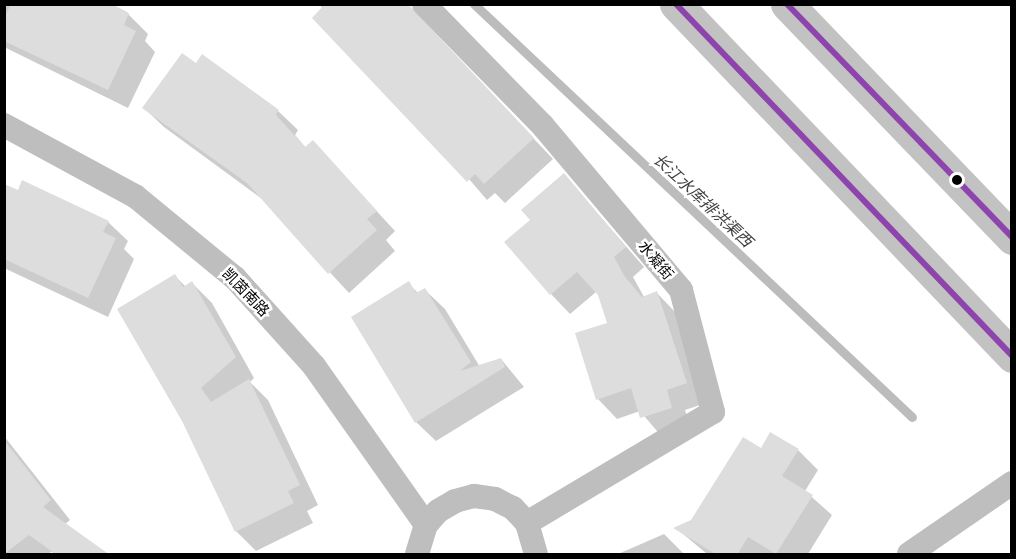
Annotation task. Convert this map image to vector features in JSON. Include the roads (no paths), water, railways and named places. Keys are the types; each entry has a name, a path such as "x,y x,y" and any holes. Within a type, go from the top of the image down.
{"main road":[{"path":"676,4 1011,356"},
{"path":"787,4 1011,238"}],"street":[{"name":"水凝街","path":"424,4 543,126 681,290 713,412 527,522"},
{"name":"凯茵南路","path":"4,125 135,196 235,278 314,366 426,525"},
{"path":"909,555 1011,483"},
{"path":"417,555 426,525 438,511 455,501 474,496 495,499 513,508 527,522 536,555"}],"waterway":[{"name":"长江水库排洪渠西","path":"474,4 912,417"}]}
